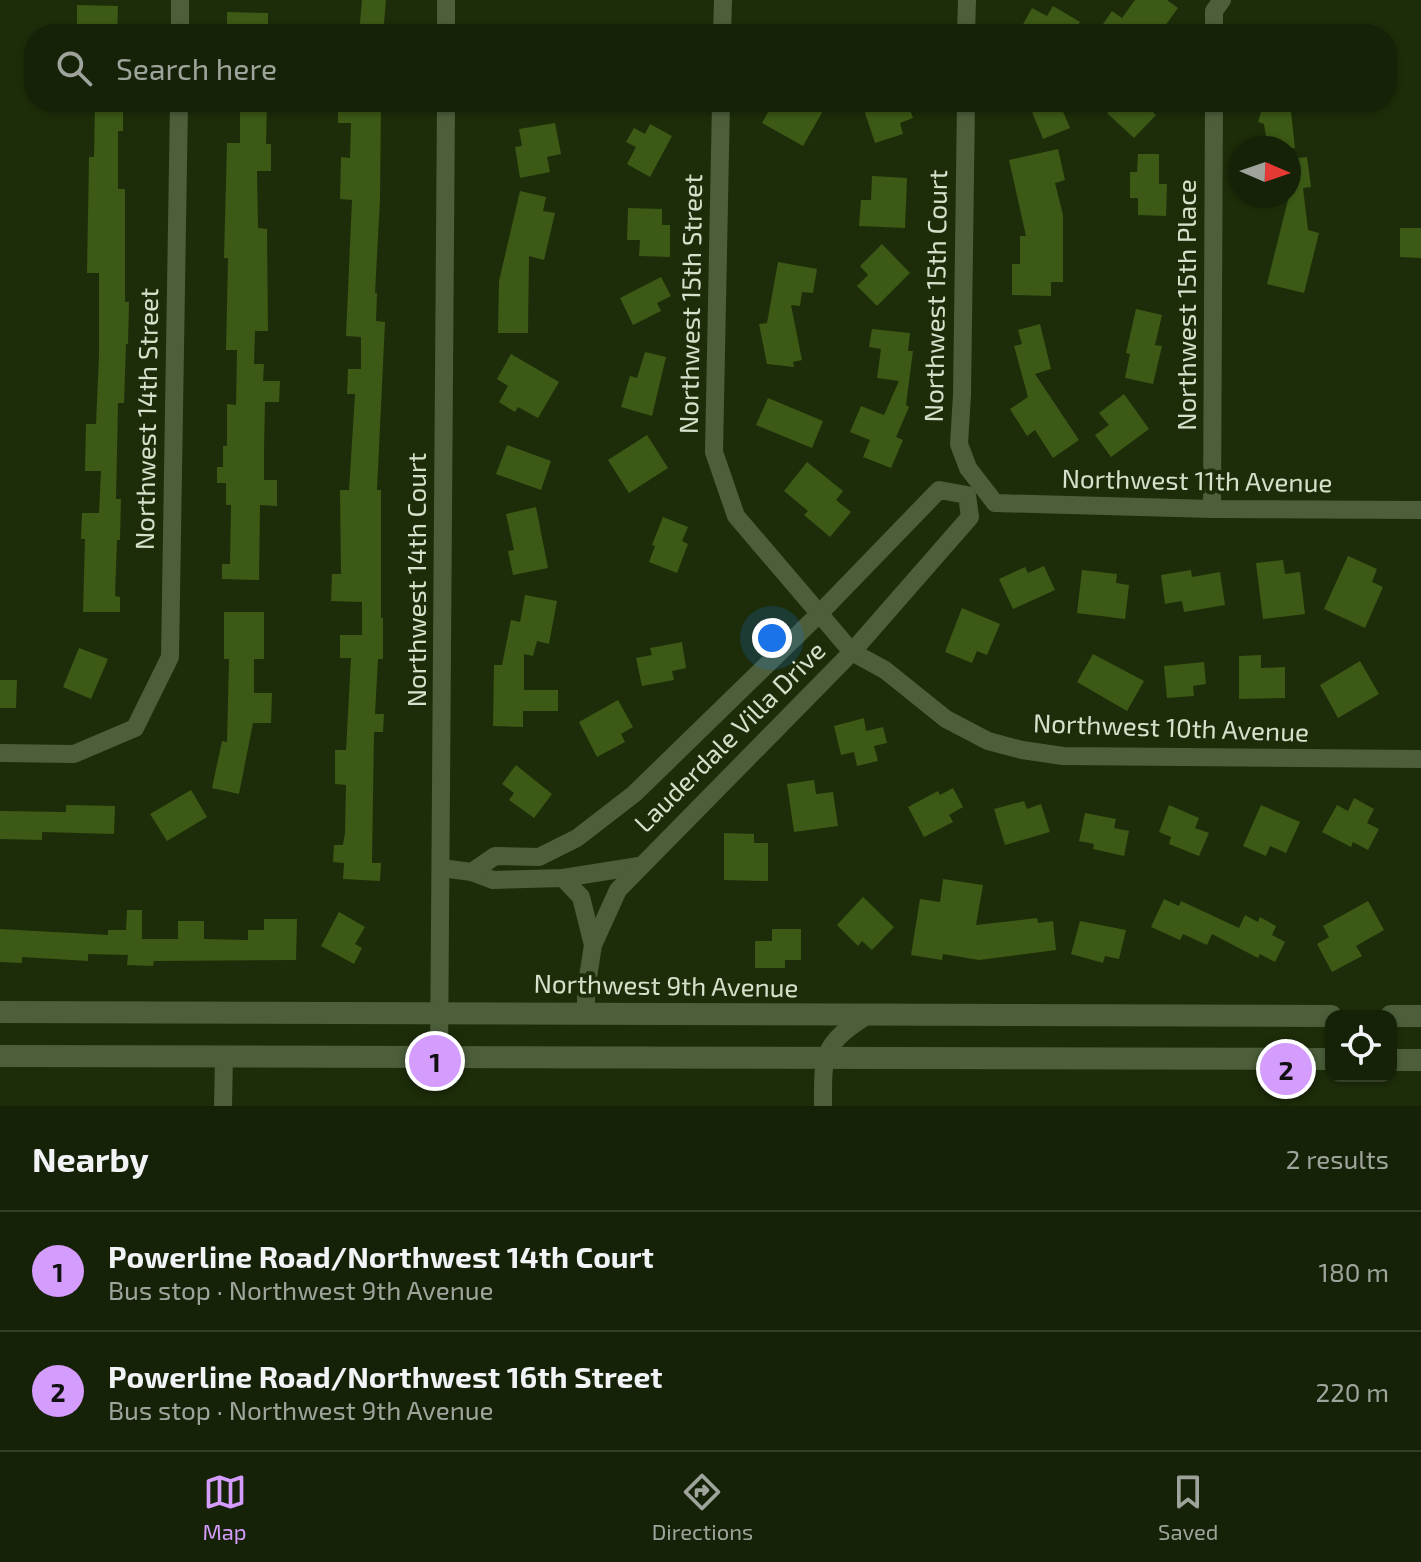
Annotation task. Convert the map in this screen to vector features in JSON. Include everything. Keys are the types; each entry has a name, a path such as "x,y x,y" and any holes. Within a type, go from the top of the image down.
{"main road":[{"name":"Northwest 9th Avenue","path":"0,1012 1325,1016"},
{"path":"1397,1016 1421,1016"},
{"path":"0,1056 1325,1059"},
{"path":"1397,1060 1421,1060"}],"street":[{"path":"180,0 180,24"},
{"path":"446,0 446,24"},
{"path":"722,24 723,0"},
{"path":"966,24 967,0"},
{"path":"1214,24 1214,11 1222,0"},
{"name":"Northwest 14th Street","path":"0,753 74,754 135,728 170,657 179,112"},
{"name":"Northwest 14th Court","path":"439,1059 446,112"},
{"name":"Northwest 15th Street","path":"721,112 714,452 736,516 852,652"},
{"name":"Northwest 15th Court","path":"966,112 959,444 974,490"},
{"name":"Northwest 15th Place","path":"1212,509 1214,112"},
{"name":"Lauderdale Villa Drive","path":"472,872 495,856 539,857 577,838 634,794 819,614 939,490 974,490 970,517 852,652 618,890 593,945 586,1013"},
{"name":"Northwest 11th Avenue","path":"974,490 995,503 1212,509 1421,510"},
{"name":"Northwest 10th Avenue","path":"852,652 885,670 946,719 988,741 1022,750 1063,756 1421,759"},
{"name":"Lauderdale Villa Drive","path":"441,868 472,872 493,880 563,878 639,866"},
{"name":"Lauderdale Villa Drive","path":"563,878 581,897 593,945"},
{"path":"823,1106 824,1058 842,1031 865,1017"},
{"path":"223,1106 224,1058"}],"building":[{"path":"362,0 386,0 384,24 360,24"},
{"path":"1135,0 1167,0 1178,8 1166,24 1103,24 1112,11 1122,18"},
{"path":"77,5 118,6 117,24 77,24"},
{"path":"1053,6 1080,22 1023,24 1032,8 1047,16"},
{"path":"227,12 268,13 268,24 227,24"},
{"path":"95,112 123,112 123,131 118,131 118,189 125,189 125,302 129,302 124,403 118,403 116,499 121,499 115,596 120,597 120,612 83,612 85,539 81,539 82,513 99,513 101,471 85,471 86,424 96,424 99,355 99,273 87,273 89,157 94,157"},
{"path":"240,112 267,112 266,144 271,144 271,171 257,171 258,228 267,229 268,331 255,331 254,364 264,364 263,381 280,381 279,402 265,402 264,480 277,480 277,506 260,505 259,580 222,579 222,564 230,564 231,505 226,505 226,483 217,483 217,467 223,467 223,446 227,446 227,404 236,405 237,350 226,350 228,258 224,258 227,143 240,143"},
{"path":"338,112 381,112 375,293 376,321 385,322 377,490 381,490 383,659 378,659 375,714 384,714 383,732 374,732 372,863 381,863 380,881 343,879 344,863 333,862 334,845 343,845 345,833 346,785 335,784 335,750 346,750 351,658 340,658 340,635 362,635 362,602 331,601 332,574 341,574 340,490 349,490 355,394 347,394 348,369 361,369 361,337 346,336 352,200 340,199 341,157 350,158 351,123 338,123"},
{"path":"768,112 822,112 803,146 762,123"},
{"path":"865,112 911,112 913,118 900,123 903,134 875,143"},
{"path":"1032,112 1063,112 1070,128 1043,139"},
{"path":"1153,112 1156,115 1134,138 1107,113"},
{"path":"1261,112 1291,112 1294,136 1266,136 1264,124 1258,122"},
{"path":"555,123 561,154 547,157 550,172 520,178 515,147 522,146 519,129"},
{"path":"650,124 672,136 650,177 627,164 636,147 626,142 634,128 645,134"},
{"path":"1058,149 1065,180 1055,183 1063,215 1063,282 1051,282 1051,296 1012,295 1012,264 1020,264 1020,236 1026,236 1009,160"},
{"path":"1138,154 1159,154 1159,184 1167,184 1166,216 1138,215 1138,198 1130,198 1130,172 1137,172"},
{"path":"1307,157 1311,187 1303,188 1308,230 1319,233 1304,293 1267,284 1286,208 1301,208 1301,158"},
{"path":"872,176 907,178 905,228 859,226 861,200 871,200"},
{"path":"520,191 546,197 543,211 555,213 544,260 529,256 528,333 498,333 499,281"},
{"path":"628,208 662,209 662,225 670,225 670,257 639,256 640,240 627,240"},
{"path":"1400,228 1421,228 1421,258 1400,257"},
{"path":"882,244 910,273 877,306 857,286 868,275 860,266"},
{"path":"778,262 817,269 813,293 802,292 800,306 791,305 802,360 793,362 794,367 767,364 759,324 767,323"},
{"path":"661,277 671,296 657,303 661,311 633,325 620,298"},
{"path":"1136,309 1162,315 1155,345 1162,346 1153,384 1125,378 1130,354 1126,353"},
{"path":"1040,324 1051,369 1035,374 1079,440 1053,458 1035,430 1027,436 1010,409 1028,397 1014,346 1022,344 1018,330"},
{"path":"872,329 910,333 908,351 913,351 906,405 909,407 896,437 903,440 891,468 863,457 870,440 850,432 861,406 884,415 899,381 877,378 881,349 869,347"},
{"path":"645,352 666,357 652,416 621,407 630,376 637,378"},
{"path":"511,354 559,382 538,418 518,407 515,412 499,402 508,386 497,379"},
{"path":"1124,394 1149,429 1111,457 1095,435 1109,425 1099,413"},
{"path":"768,398 823,421 812,448 756,425"},
{"path":"647,435 668,468 629,493 608,460"},
{"path":"507,445 551,461 541,490 496,474"},
{"path":"807,462 843,491 836,500 851,512 830,537 804,515 808,511 784,491"},
{"path":"536,507 548,568 513,575 508,551 514,550 506,514"},
{"path":"663,517 688,527 682,541 688,544 677,573 649,562"},
{"path":"1348,556 1377,569 1372,582 1383,587 1365,628 1324,609"},
{"path":"1283,560 1285,574 1300,572 1305,614 1263,619 1256,563"},
{"path":"1044,566 1055,590 1013,609 999,579 1025,567 1028,573"},
{"path":"1082,570 1117,574 1116,583 1129,585 1125,619 1077,613"},
{"path":"1191,570 1192,577 1220,572 1225,605 1184,612 1182,601 1165,604 1161,575"},
{"path":"525,595 557,601 549,644 537,641 533,656 524,654 524,690 558,690 558,711 523,711 523,727 493,726 494,665 502,665 511,620 520,622"},
{"path":"962,608 1000,624 987,655 977,651 972,663 945,652"},
{"path":"224,612 264,612 264,659 254,659 254,693 272,693 271,723 253,723 239,794 212,788 222,741 227,742 229,659 224,659"},
{"path":"682,642 686,668 672,671 674,680 642,686 636,658 652,655 650,648"},
{"path":"79,648 108,659 91,699 63,687"},
{"path":"1093,654 1144,681 1127,711 1077,682"},
{"path":"1261,655 1261,668 1285,667 1285,698 1239,699 1239,656"},
{"path":"1360,661 1379,694 1338,718 1320,685"},
{"path":"1204,662 1206,684 1193,686 1194,696 1167,698 1164,666"},
{"path":"0,680 17,680 16,708 0,708"},
{"path":"618,700 633,727 621,734 625,742 597,757 579,722"},
{"path":"864,718 866,731 883,727 887,743 874,746 878,761 857,766 854,752 841,755 834,726"},
{"path":"516,765 552,794 534,818 509,800 514,793 502,784"},
{"path":"814,780 816,794 833,792 838,826 794,832 787,784"},
{"path":"953,788 963,807 949,815 953,822 924,837 908,807 938,791 940,795"},
{"path":"191,790 207,817 167,841 150,814"},
{"path":"1354,798 1374,809 1367,823 1379,829 1368,850 1353,842 1351,847 1322,832 1337,805 1348,811"},
{"path":"1024,801 1027,809 1041,804 1050,832 1005,845 994,809"},
{"path":"66,805 115,806 114,834 42,832 42,840 0,839 0,811 66,812"},
{"path":"1169,805 1199,818 1195,828 1209,833 1199,856 1169,844 1171,837 1159,832"},
{"path":"1261,805 1300,822 1286,853 1270,846 1266,856 1243,846"},
{"path":"1085,813 1116,819 1114,828 1129,831 1124,856 1093,849 1094,844 1079,841"},
{"path":"724,833 754,834 754,843 768,843 768,881 724,880"},
{"path":"943,879 983,885 976,925 1037,918 1038,923 1053,921 1056,950 979,960 943,954 942,960 911,955 920,899 940,902"},
{"path":"863,897 894,927 872,950 862,941 858,946 837,925"},
{"path":"1164,899 1179,906 1181,901 1239,928 1245,915 1258,922 1260,917 1276,926 1272,935 1285,942 1275,962 1260,954 1258,958 1212,934 1207,945 1183,934 1180,940 1151,927"},
{"path":"1368,901 1384,930 1356,946 1362,956 1332,972 1317,944 1329,937 1323,926"},
{"path":"127,910 142,910 142,939 178,939 178,921 204,921 204,939 248,940 248,930 264,930 264,919 297,919 296,960 154,961 153,966 127,965 128,955 88,954 88,961 22,957 22,963 0,962 0,929 108,935 108,930 126,930"},
{"path":"339,912 365,927 355,944 362,948 354,964 321,946"},
{"path":"1080,921 1126,930 1119,959 1105,956 1103,963 1071,954"},
{"path":"772,929 801,929 801,960 785,960 785,968 755,968 755,941 772,941"}],"place":[{"name":"Powerline Road/Northwest 14th Court","path":"435,1061"},
{"name":"Powerline Road/Northwest 16th Street","path":"1286,1069"}]}
